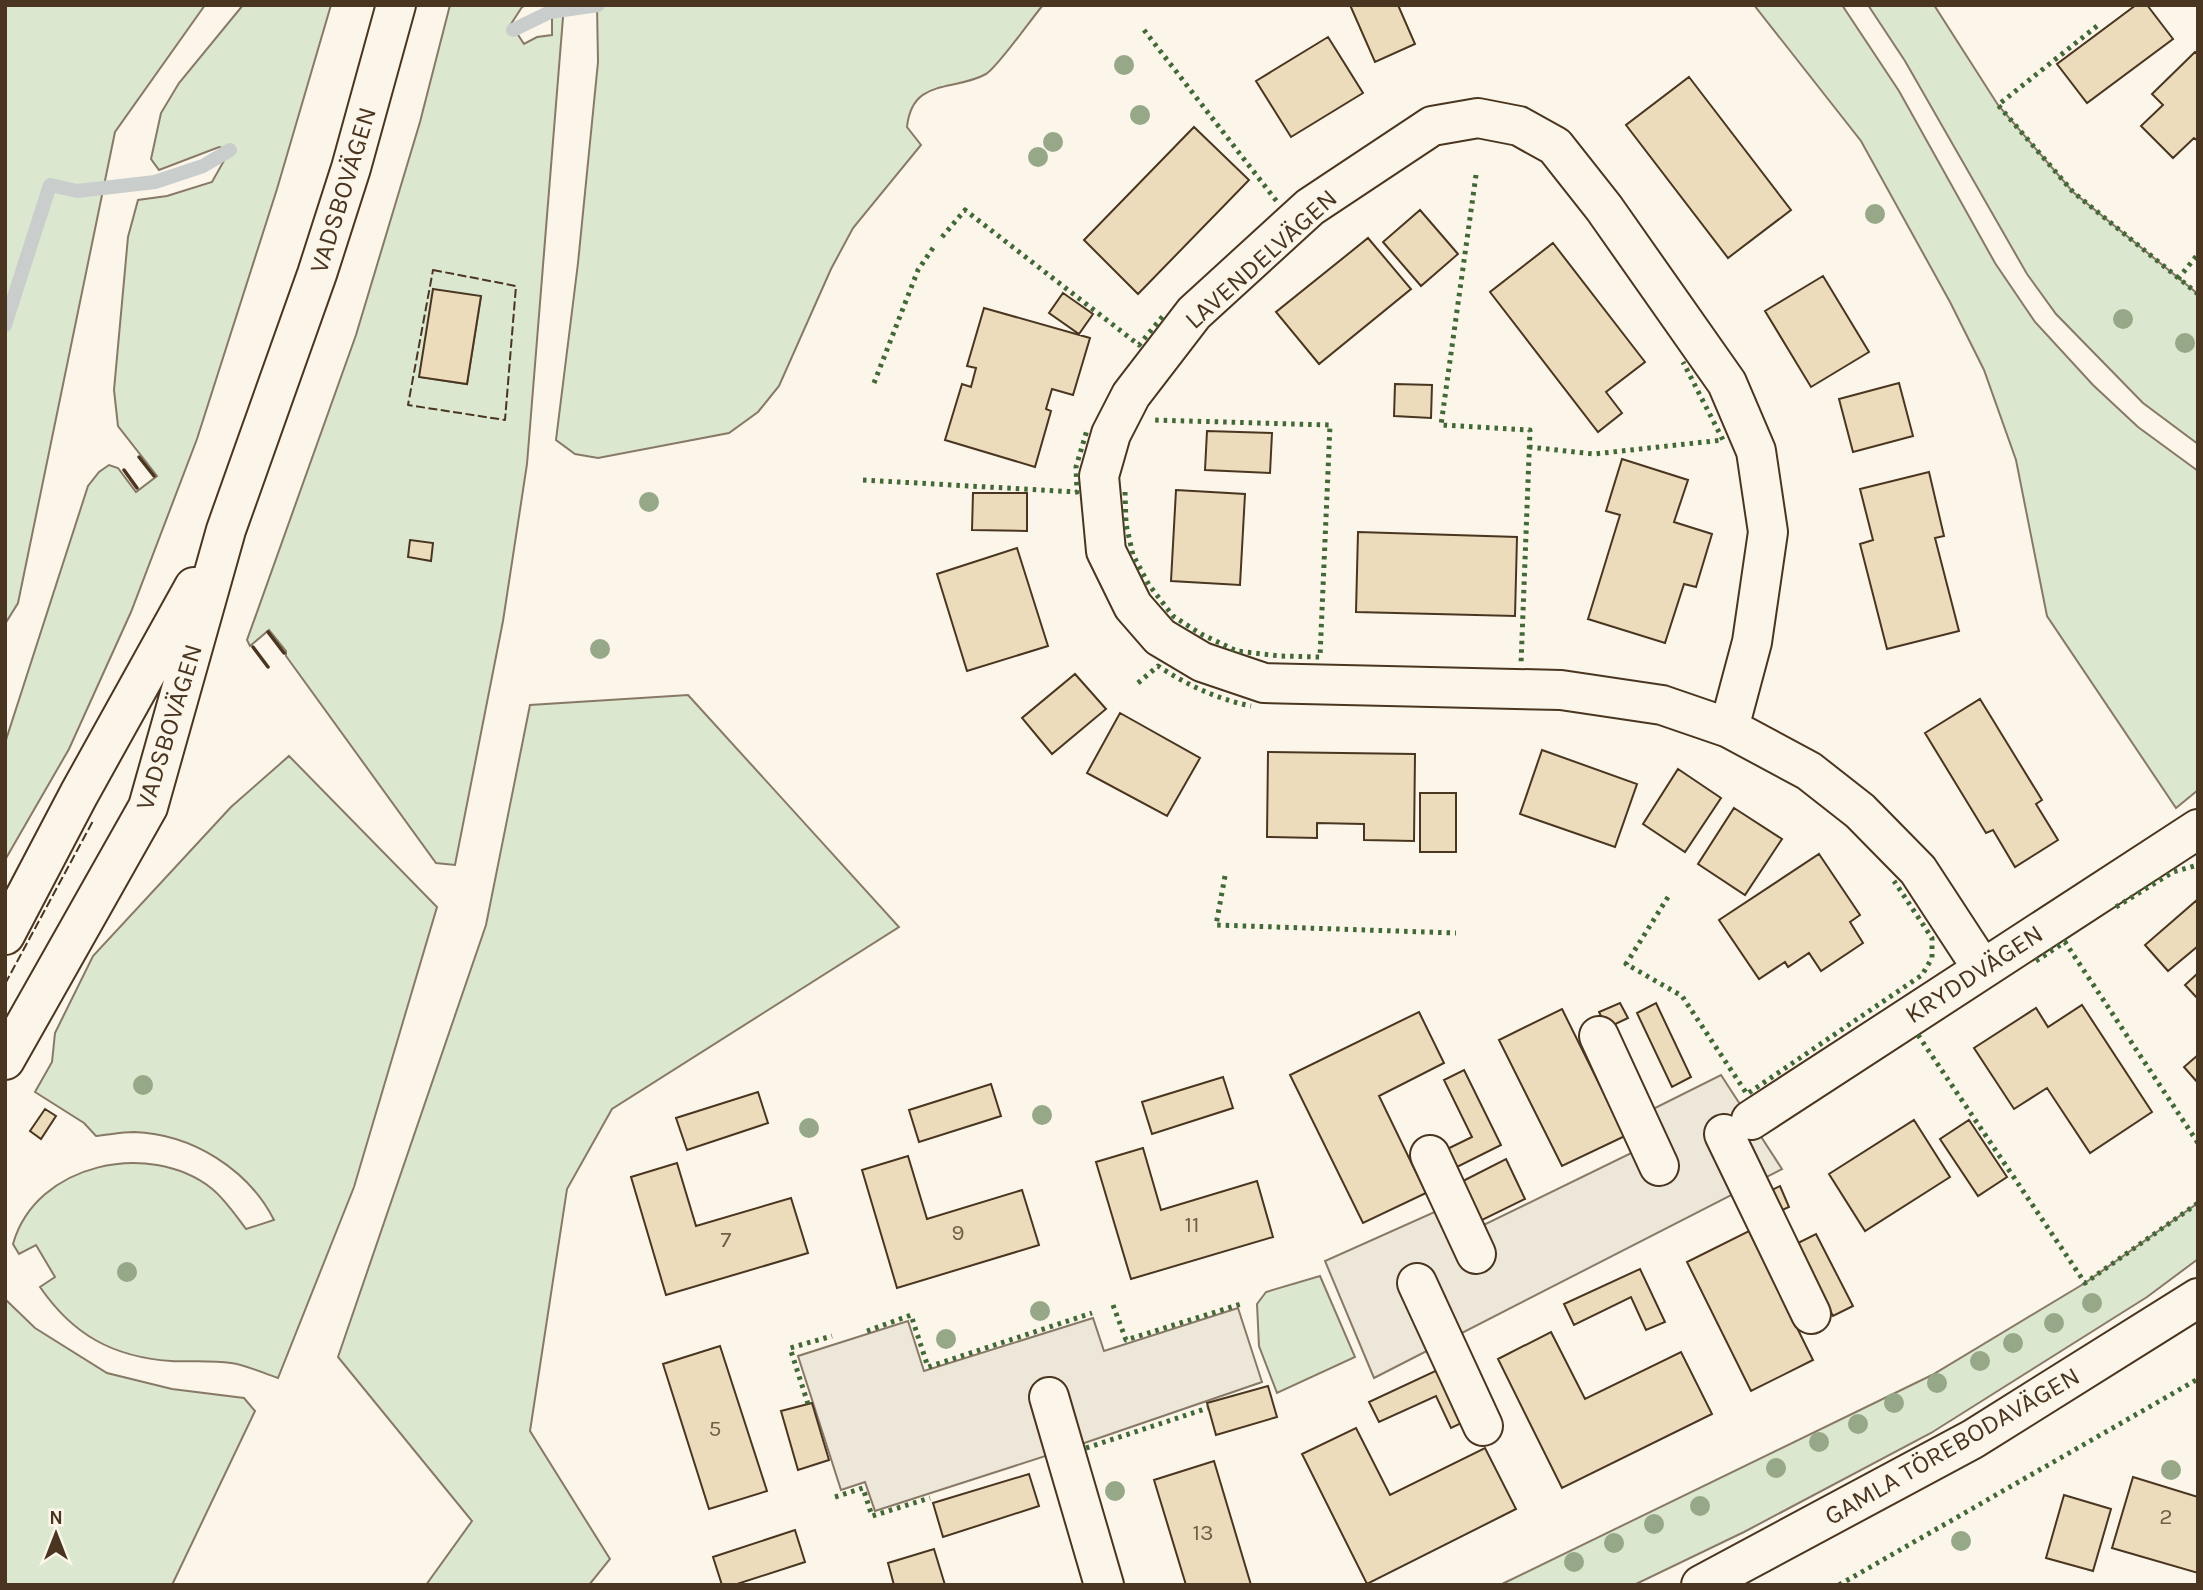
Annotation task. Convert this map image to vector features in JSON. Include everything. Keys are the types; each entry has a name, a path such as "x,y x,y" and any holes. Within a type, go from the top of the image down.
{"street":[{"name":"VADSBOVÄGEN","path":"5,1060 148,807 226,530 317,274 351,168 396,5"},
{"name":"LAVENDELVÄGEN","path":"1729,728 1752,642 1768,532 1756,451 1727,383 1600,202 1555,146 1519,126 1478,118 1432,126 1310,207 1194,313 1131,395 1111,434 1100,476 1106,551 1133,606 1160,637 1202,662 1264,683 1561,690 1662,705 1729,728 1809,771 1860,811 1918,870 1982,968"},
{"name":"VADSBOVÄGEN","path":"5,935 79,794 226,530"},
{"name":"KRYDDVÄGEN","path":"1811,1314 1737,1127 2198,829"},
{"path":"1600,1036 1659,1166"},
{"path":"1430,1156 1476,1254"},
{"path":"1417,1283 1483,1426"},
{"name":"GAMLA TÖREBODAVÄGEN","path":"1701,1585 1973,1439 2198,1298"},
{"path":"1049,1397 1104,1585"}],"green space":[{"path":"5,5 205,5 115,132 18,603 5,624"},
{"path":"243,5 331,5 277,189 197,439 131,612 69,749 5,860 5,743 88,486 99,472 109,465 118,468 136,492 157,476 118,426 114,390 128,237 138,200 167,196 212,182 230,150 219,147 159,170 151,159 161,113 179,83"},
{"path":"450,5 526,5 511,24 524,44 537,37 552,35 552,5 564,5 527,464 503,621 455,865 436,863 269,630 250,646 247,640 356,335 420,122","holes":["481,296 467,384 420,377"]},
{"path":"597,5 1043,5 986,74 936,88 917,100 907,127 921,145 853,228 831,269 779,386 758,412 729,433 598,458 575,454 556,440 578,263 598,62"},
{"path":"1754,5 1842,5 1899,91 1995,263 2035,322 2093,385 2138,427 2198,471 2198,790 2176,808 2047,616 2016,460 1984,370 1950,302 1861,141"},
{"path":"1868,5 1934,5 1998,105 2073,192 2198,294 2198,444 2143,403 2056,314 2027,274 1905,61"},
{"path":"688,695 899,927 612,1109 567,1189 530,1431 610,1559 589,1585 426,1585 472,1521 338,1357 486,925 530,705"},
{"path":"289,756 437,907 354,1187 278,1378 231,1363 150,1359 131,1355 96,1340 66,1318 40,1287 55,1277 36,1245 19,1254 13,1244 26,1216 45,1194 69,1178 97,1168 127,1163 157,1165 186,1173 216,1192 246,1229 274,1220 263,1202 234,1170 197,1147 156,1134 129,1132 96,1136 84,1123 35,1092 52,1062 55,1033 93,956 231,807"},
{"path":"2198,1203 2198,1259 2147,1297 1931,1433 1744,1532 1634,1585 1500,1585 1932,1375 2085,1283"},
{"path":"1320,1276 1355,1357 1277,1393 1259,1346 1257,1304 1266,1292"},
{"path":"5,1299 35,1328 107,1373 172,1389 244,1398 255,1411 172,1585 5,1585"}],"shaded area":[{"path":"1721,1075 1782,1169 1374,1378 1325,1261 1439,1210 1455,1239 1658,1140 1645,1113"},
{"path":"1238,1308 1262,1382 875,1511 865,1482 841,1490 798,1356 908,1321 924,1371 1093,1318 1104,1351"}],"building":[{"path":"1350,5 1398,5 1415,44 1375,62"},
{"path":"2136,5 2147,5 2173,39 2087,103 2057,64"},
{"path":"1328,37 1363,93 1291,137 1256,81"},
{"path":"2195,52 2198,55 2198,141 2194,138 2173,158 2141,126 2163,105 2152,94"},
{"path":"1689,77 1791,210 1728,258 1626,125"},
{"path":"1194,127 1249,180 1138,294 1084,240"},
{"path":"1420,210 1458,254 1421,286 1383,242"},
{"path":"1368,238 1411,289 1319,364 1276,312"},
{"path":"1553,243 1645,362 1606,392 1622,413 1598,432 1490,292"},
{"path":"1823,276 1869,352 1811,387 1765,311"},
{"path":"433,289 481,296 467,384 419,377"},
{"path":"1063,293 1093,314 1079,334 1049,313"},
{"path":"984,308 1090,338 1073,395 1052,389 1046,409 1051,411 1035,467 945,440 962,384 971,387 976,368 967,366"},
{"path":"1899,383 1913,436 1853,452 1839,399"},
{"path":"1395,384 1432,385 1431,418 1394,416"},
{"path":"1207,431 1272,433 1270,473 1205,470"},
{"path":"1622,459 1688,480 1674,522 1712,534 1696,587 1684,584 1665,643 1588,619 1620,515 1606,511"},
{"path":"1929,472 1944,536 1935,538 1959,631 1887,649 1860,544 1873,540 1860,489"},
{"path":"1176,490 1245,494 1240,585 1171,581"},
{"path":"973,493 1027,493 1027,531 972,530"},
{"path":"1358,532 1517,537 1515,616 1356,612"},
{"path":"410,540 433,543 431,561 408,557"},
{"path":"1017,548 1048,646 967,671 937,574"},
{"path":"1075,674 1106,709 1052,754 1022,718"},
{"path":"1980,699 2042,800 2036,804 2058,840 2015,867 1993,830 1986,833 1925,733"},
{"path":"1120,713 1200,758 1167,816 1087,773"},
{"path":"1542,750 1637,784 1615,847 1520,814"},
{"path":"1268,752 1415,754 1414,841 1364,840 1364,824 1317,823 1317,838 1267,837"},
{"path":"1678,769 1721,798 1685,852 1643,824"},
{"path":"1420,793 1456,793 1456,852 1420,852"},
{"path":"1734,808 1782,839 1745,895 1698,864"},
{"path":"1819,854 1860,915 1850,922 1863,943 1821,971 1809,953 1788,967 1785,962 1759,979 1719,920"},
{"path":"2197,900 2198,946 2168,971 2145,945"},
{"path":"2198,973 2198,999 2185,985"},
{"path":"1620,1003 1628,1018 1607,1028 1599,1012"},
{"path":"1656,1003 1691,1077 1672,1087 1637,1013"},
{"path":"2082,1005 2152,1112 2090,1153 2047,1088 2014,1109 1974,1048 2036,1008 2048,1027"},
{"path":"1562,1009 1625,1136 1562,1166 1499,1040"},
{"path":"1419,1012 1444,1063 1379,1096 1426,1193 1363,1223 1290,1075"},
{"path":"2198,1055 2198,1083 2184,1067"},
{"path":"1464,1070 1501,1145 1449,1171 1439,1153 1472,1137 1444,1080"},
{"path":"1223,1077 1233,1108 1152,1134 1142,1102"},
{"path":"991,1084 1001,1116 919,1142 909,1110"},
{"path":"758,1092 768,1123 687,1150 676,1118"},
{"path":"45,1109 56,1116 41,1139 30,1131"},
{"path":"1914,1120 1950,1177 1865,1231 1829,1174"},
{"path":"1969,1120 2007,1177 1978,1196 1940,1139"},
{"path":"1143,1148 1161,1210 1257,1181 1273,1237 1131,1279 1096,1162"},
{"path":"908,1156 927,1219 1022,1190 1039,1245 897,1288 862,1170"},
{"path":"1506,1159 1525,1199 1478,1222 1459,1183"},
{"path":"677,1163 696,1226 791,1198 808,1253 666,1295 631,1177"},
{"path":"1780,1186 1789,1207 1773,1214 1764,1194"},
{"path":"1749,1231 1813,1360 1751,1391 1687,1262"},
{"path":"1816,1234 1853,1306 1833,1316 1796,1244"},
{"path":"1640,1269 1665,1322 1646,1330 1631,1297 1574,1325 1564,1304"},
{"path":"1551,1332 1585,1399 1681,1352 1712,1414 1562,1488 1498,1359"},
{"path":"720,1346 767,1491 709,1509 663,1364"},
{"path":"1446,1366 1470,1419 1451,1428 1436,1396 1379,1422 1369,1402"},
{"path":"1268,1386 1277,1417 1216,1435 1207,1403"},
{"path":"812,1403 829,1460 798,1470 781,1411"},
{"path":"1356,1428 1390,1495 1485,1448 1516,1509 1367,1584 1302,1454"},
{"path":"1214,1461 1251,1585 1186,1585 1154,1480"},
{"path":"1029,1474 1039,1506 943,1537 933,1503"},
{"path":"2133,1477 2198,1497 2198,1573 2112,1548"},
{"path":"2064,1495 2111,1509 2093,1571 2046,1558"},
{"path":"795,1530 805,1562 734,1585 722,1585 713,1557"},
{"path":"934,1549 945,1585 894,1585 888,1563"}],"waterway":[{"path":"513,30 550,12 598,5"},
{"path":"5,325 50,185 77,191 155,182 203,166 230,150"}],"hedge":[{"path":"2097,26 1998,105 2073,192 2198,294"},
{"path":"1144,30 1278,203"},
{"path":"1476,175 1441,425 1530,430 1521,664"},
{"path":"942,237 965,210 1139,345 1163,316"},
{"path":"874,383 918,270 935,245"},
{"path":"2178,279 2198,254"},
{"path":"1529,447 1594,454 1723,440 1683,362"},
{"path":"1125,492 1126,524 1133,555 1149,585 1173,616 1201,634 1237,651 1320,657 1330,425 1152,420"},
{"path":"863,480 1077,492 1076,467 1087,430"},
{"path":"1138,683 1158,666 1203,690 1251,706"},
{"path":"2116,907 2173,872 2198,865"},
{"path":"1225,876 1216,925 1456,933"},
{"path":"1668,897 1626,964 1682,996 1747,1094 1922,975 1932,958 1932,938 1894,881"},
{"path":"2036,961 2065,942 2198,1143"},
{"path":"1918,1035 2085,1283 2198,1203"},
{"path":"1113,1305 1126,1340 1241,1304"},
{"path":"867,1331 911,1315 928,1367 1092,1313"},
{"path":"808,1404 790,1348 832,1336"},
{"path":"1839,1585 2198,1379"},
{"path":"1086,1448 1208,1408"},
{"path":"835,1497 863,1488 872,1516 930,1498"}],"fence":[{"path":"433,270 516,286 505,420 408,405 433,270"},
{"path":"5,984 93,821"}],"wall":[{"path":"139,457 154,476"},
{"path":"124,470 137,488"},
{"path":"268,632 284,653"},
{"path":"253,647 268,667"}]}
